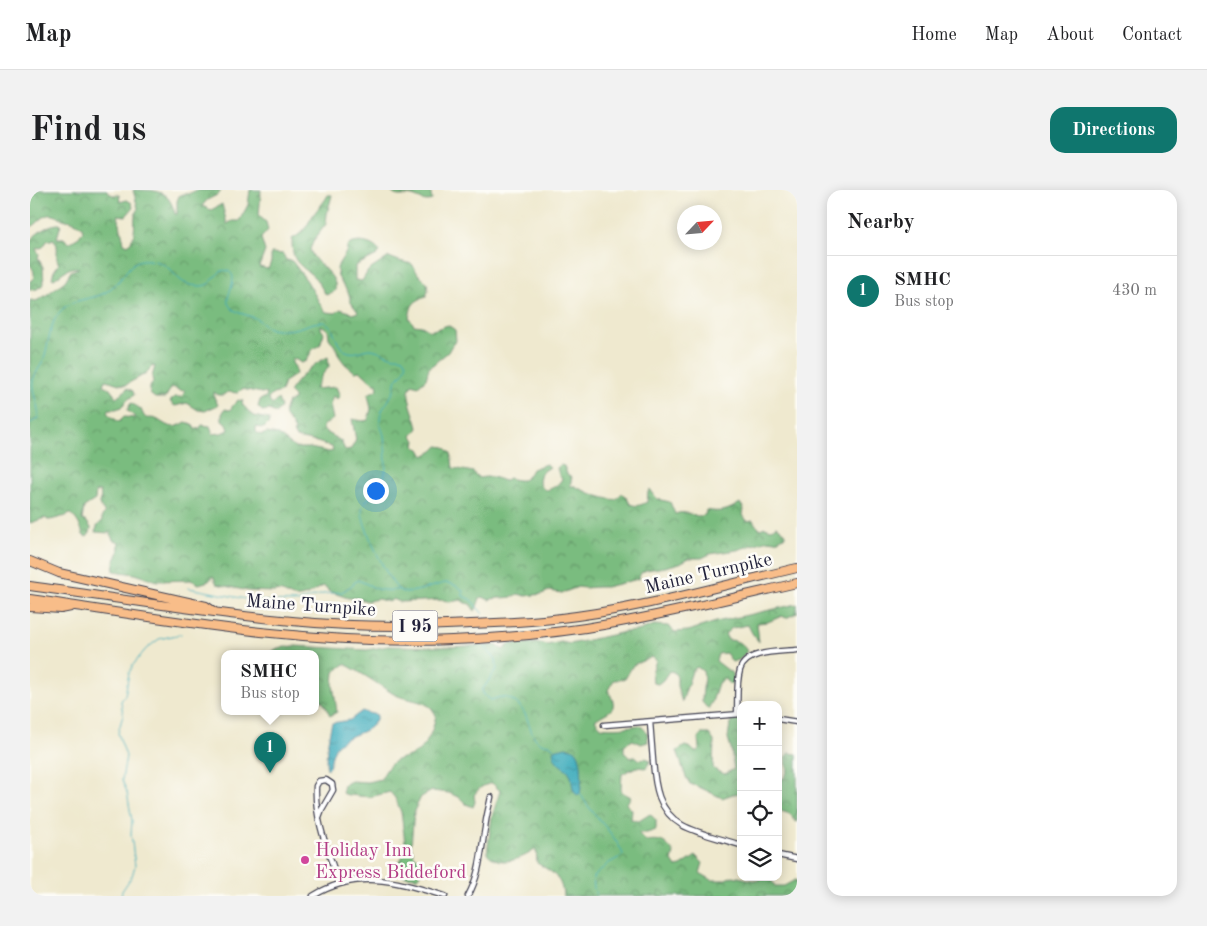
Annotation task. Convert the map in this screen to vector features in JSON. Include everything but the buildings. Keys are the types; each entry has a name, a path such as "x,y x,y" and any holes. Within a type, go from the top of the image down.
{"highway":[{"path":"30,561 59,573 206,606 216,612"},
{"name":"Maine Turnpike","path":"30,586 293,622 397,626 447,625 553,619 607,611 797,568"},
{"name":"Maine Turnpike","path":"30,599 270,633 346,639 398,641 451,640 558,632 612,624 797,582"},
{"path":"30,607 61,609 75,606"}],"street":[{"path":"739,701 739,673 744,662 755,655 797,650"},
{"path":"604,725 737,714"},
{"path":"782,720 797,722"},
{"path":"650,722 656,788 666,812 687,827 737,844"},
{"path":"319,817 323,806 333,790 333,785 328,780 320,781 316,786 317,808 319,817 322,829 339,884"},
{"path":"316,792 322,797 328,797 332,793"},
{"path":"468,896 480,865 491,797"},
{"path":"782,856 797,859"},
{"path":"313,896 339,884 358,880 381,880 445,896"}],"green space":[{"path":"30,190 107,190 112,195 119,195 120,202 127,200 132,203 133,208 126,216 118,215 124,243 128,245 133,235 138,208 133,190 149,190 161,193 166,196 175,214 177,214 179,196 197,190 221,190 219,194 207,200 202,206 211,210 222,204 227,224 232,221 239,221 248,205 250,190 261,190 259,216 266,222 268,230 261,238 265,251 259,267 268,269 271,262 271,253 283,254 286,260 292,261 307,281 326,312 336,313 340,309 352,314 358,312 350,301 349,293 337,272 338,265 346,253 347,246 351,244 360,242 369,244 380,252 355,266 355,280 362,281 368,271 389,257 412,264 427,283 428,291 426,296 413,304 409,318 414,325 422,326 430,331 448,325 455,330 456,341 448,352 429,368 426,379 418,386 412,384 409,390 418,428 412,436 416,440 415,447 420,449 424,456 438,446 445,447 451,453 453,468 473,472 479,478 492,477 504,481 509,478 524,480 532,469 546,464 550,467 541,473 539,481 545,490 555,486 562,479 557,468 560,465 564,466 567,474 572,477 570,486 575,486 589,493 609,499 617,499 622,493 630,504 637,505 647,502 650,489 657,499 670,502 675,514 683,513 701,516 705,515 706,510 724,511 740,503 744,509 743,515 747,521 753,520 760,529 765,527 771,529 777,526 786,533 784,537 776,541 768,540 737,550 710,554 702,558 689,558 680,563 646,570 641,573 638,579 606,587 578,587 562,593 549,591 542,594 526,596 518,594 512,597 489,600 483,597 480,598 475,611 470,604 461,600 449,602 444,600 400,602 393,599 389,602 378,599 367,601 348,598 328,591 323,586 305,596 293,597 280,592 248,591 217,584 213,576 209,581 199,584 191,580 157,581 135,574 114,571 114,564 119,551 119,542 113,540 110,533 95,532 105,513 100,504 100,491 96,491 95,500 84,507 82,520 87,522 91,528 87,537 83,535 78,523 69,513 64,517 49,520 45,518 30,523 30,300 36,301 45,296 65,281 71,271 79,268 69,269 54,279 52,278 59,264 57,245 54,239 47,241 43,247 36,249 43,267 44,284 37,289 30,290 30,281 33,279 34,273 30,265 30,240 44,229 57,224 61,224 57,238 64,238 69,243 79,237 83,231 82,227 77,223 51,215 44,217 30,227","holes":["321,325 328,330 329,338 345,364 355,372 360,371 373,383 377,383 378,389 368,394 371,409 368,420 352,419 356,440 351,449 345,450 341,441 323,430 323,426 333,419 330,405 333,396 337,399 340,396 336,387 315,389 322,375 329,367 328,357 311,367 297,382 289,392 294,397 294,400 288,402 284,412 286,418 293,426 296,438 332,447 333,451 295,448 278,435 267,433 261,435 256,432 256,427 264,428 269,423 269,419 253,416 242,404 243,401 238,400 230,410 225,409 222,414 222,420 227,424 229,430 213,434 210,426 202,425 200,428 195,429 192,424 186,422 172,427 156,419 147,418 141,409 131,403 127,410 136,418 124,417 119,422 107,413 109,409 122,407 134,395 133,391 127,388 121,395 116,397 109,388 103,385 105,380 126,385 155,366 150,394 155,398 165,398 172,387 185,391 182,397 174,397 170,402 175,406 187,403 198,410 205,411 218,405 214,392 218,395 223,395 228,392 238,393 242,389 267,394 266,397 260,400 258,407 262,411 269,410 276,413 281,407 278,399 272,405 268,399 273,394 281,392 284,382 296,374 292,359 301,363 306,361 313,349 320,345 324,333"]},
{"path":"390,190 430,190 432,200 424,201 415,197 397,196"},
{"path":"328,195 332,195 326,224 310,249 314,258 330,274 334,282 335,291 326,295 314,277 294,257 292,239 304,230"},
{"path":"797,604 797,613 786,618 782,616 768,622 757,623 759,642 748,625 732,628 725,634 728,640 739,642 747,651 739,660 732,662 726,653 718,654 716,661 733,674 734,681 730,685 724,679 718,683 708,709 702,702 703,671 697,667 692,671 682,702 677,686 677,677 674,672 669,671 658,684 653,683 652,673 656,660 652,657 633,665 625,679 614,680 608,690 612,697 612,709 595,720 601,727 616,728 640,725 647,732 648,742 641,744 633,740 624,745 624,752 630,758 635,756 640,760 645,758 651,760 646,768 636,767 622,774 622,792 631,797 626,804 632,810 631,820 639,821 650,814 656,820 656,830 638,833 646,841 655,840 668,846 674,853 672,861 676,867 681,866 696,856 703,863 700,873 712,880 723,880 733,876 737,877 737,881 772,881 775,886 784,886 795,880 797,881 797,896 563,896 561,884 552,872 537,863 536,849 518,859 504,861 492,858 487,853 492,817 500,791 492,783 476,792 473,807 449,793 432,791 421,797 414,811 411,846 414,855 423,863 425,870 418,877 395,873 402,857 405,843 401,812 395,798 390,792 370,797 348,795 342,793 344,785 351,781 367,782 381,779 393,762 417,752 427,740 436,715 429,706 396,695 345,664 334,672 333,684 337,712 330,716 319,698 319,650 274,650 294,646 367,650 388,646 447,647 496,645 503,650 510,644 541,643 547,645 561,642 570,644 638,631 654,625 668,626 675,632 688,631 716,622"},
{"path":"737,719 737,794 722,798 690,784 677,751 685,746 695,752 699,750 698,738 701,734 709,734 714,741 713,768 725,774 734,769 728,738 730,724"},
{"path":"790,753 797,754 797,823 790,814 782,811 782,778 788,771 785,757"}],"water":[{"path":"362,711 377,715 375,722 371,727 340,743 335,748 327,769 326,753 332,723 350,720"},
{"path":"566,747 572,748 579,755 582,772 580,794 577,795 569,772 559,764 554,755 553,750"}],"waterway":[{"path":"30,424 38,418 33,380 43,361 55,318 65,307 109,290 138,261 157,261 168,268 180,280 195,286 206,285 222,271 228,271 233,277 228,303 237,312 257,319 271,329 278,330 298,328 314,323 327,323 344,350 357,352 373,349 402,358 405,361 406,367 396,380 394,391 380,415 385,444 386,470 377,490 363,505 365,525 381,561 396,587 403,592 407,592 418,591 445,583 452,584 463,591 463,596 471,600 483,614"},
{"path":"189,588 256,601 297,602 323,594 342,592 357,580 377,589 399,590"},
{"path":"121,896 122,891 132,876 135,866 131,834 132,821 127,792 122,780 126,756 118,733 123,715 121,701 125,695 129,673 146,649 159,639 181,634"},
{"path":"485,646 496,659 497,669 482,690 484,695 491,700 502,697 515,702 524,712 535,738 541,743 551,745 555,749"},
{"path":"580,793 614,837 623,854 593,877 596,896"}],"place":[{"name":"SMHC","path":"270,773"},
{"name":"Holiday Inn Express Biddeford","path":"305,860"}]}
